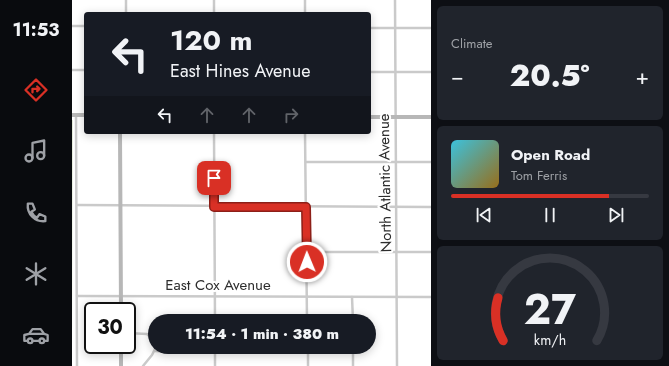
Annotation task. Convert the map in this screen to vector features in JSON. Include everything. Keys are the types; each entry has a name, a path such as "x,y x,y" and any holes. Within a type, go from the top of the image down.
{"street":[{"path":"126,0 126,12"},
{"path":"214,0 214,12"},
{"path":"304,0 305,12"},
{"name":"North Atlantic Avenue","path":"395,0 397,366"},
{"path":"72,26 84,26"},
{"path":"371,28 431,28"},
{"path":"72,70 84,70"},
{"path":"371,72 431,72"},
{"path":"77,366 74,116 84,115"},
{"path":"371,116 431,117"},
{"path":"120,134 121,302"},
{"path":"214,134 215,314"},
{"path":"305,134 307,314"},
{"path":"306,162 431,162"},
{"path":"76,205 214,207 431,207"},
{"path":"307,252 431,252"},
{"name":"East Cox Avenue","path":"77,296 431,297"},
{"path":"352,297 353,314"},
{"path":"136,333 148,335"},
{"path":"121,354 121,366"},
{"path":"143,366 153,354"},
{"path":"215,354 215,366"},
{"path":"308,354 308,366"},
{"path":"353,354 353,366"}],"green space":[{"path":"72,120 73,120 72,366"}],"route":[{"path":"214,178 214,207 306,207 307,262"}]}
